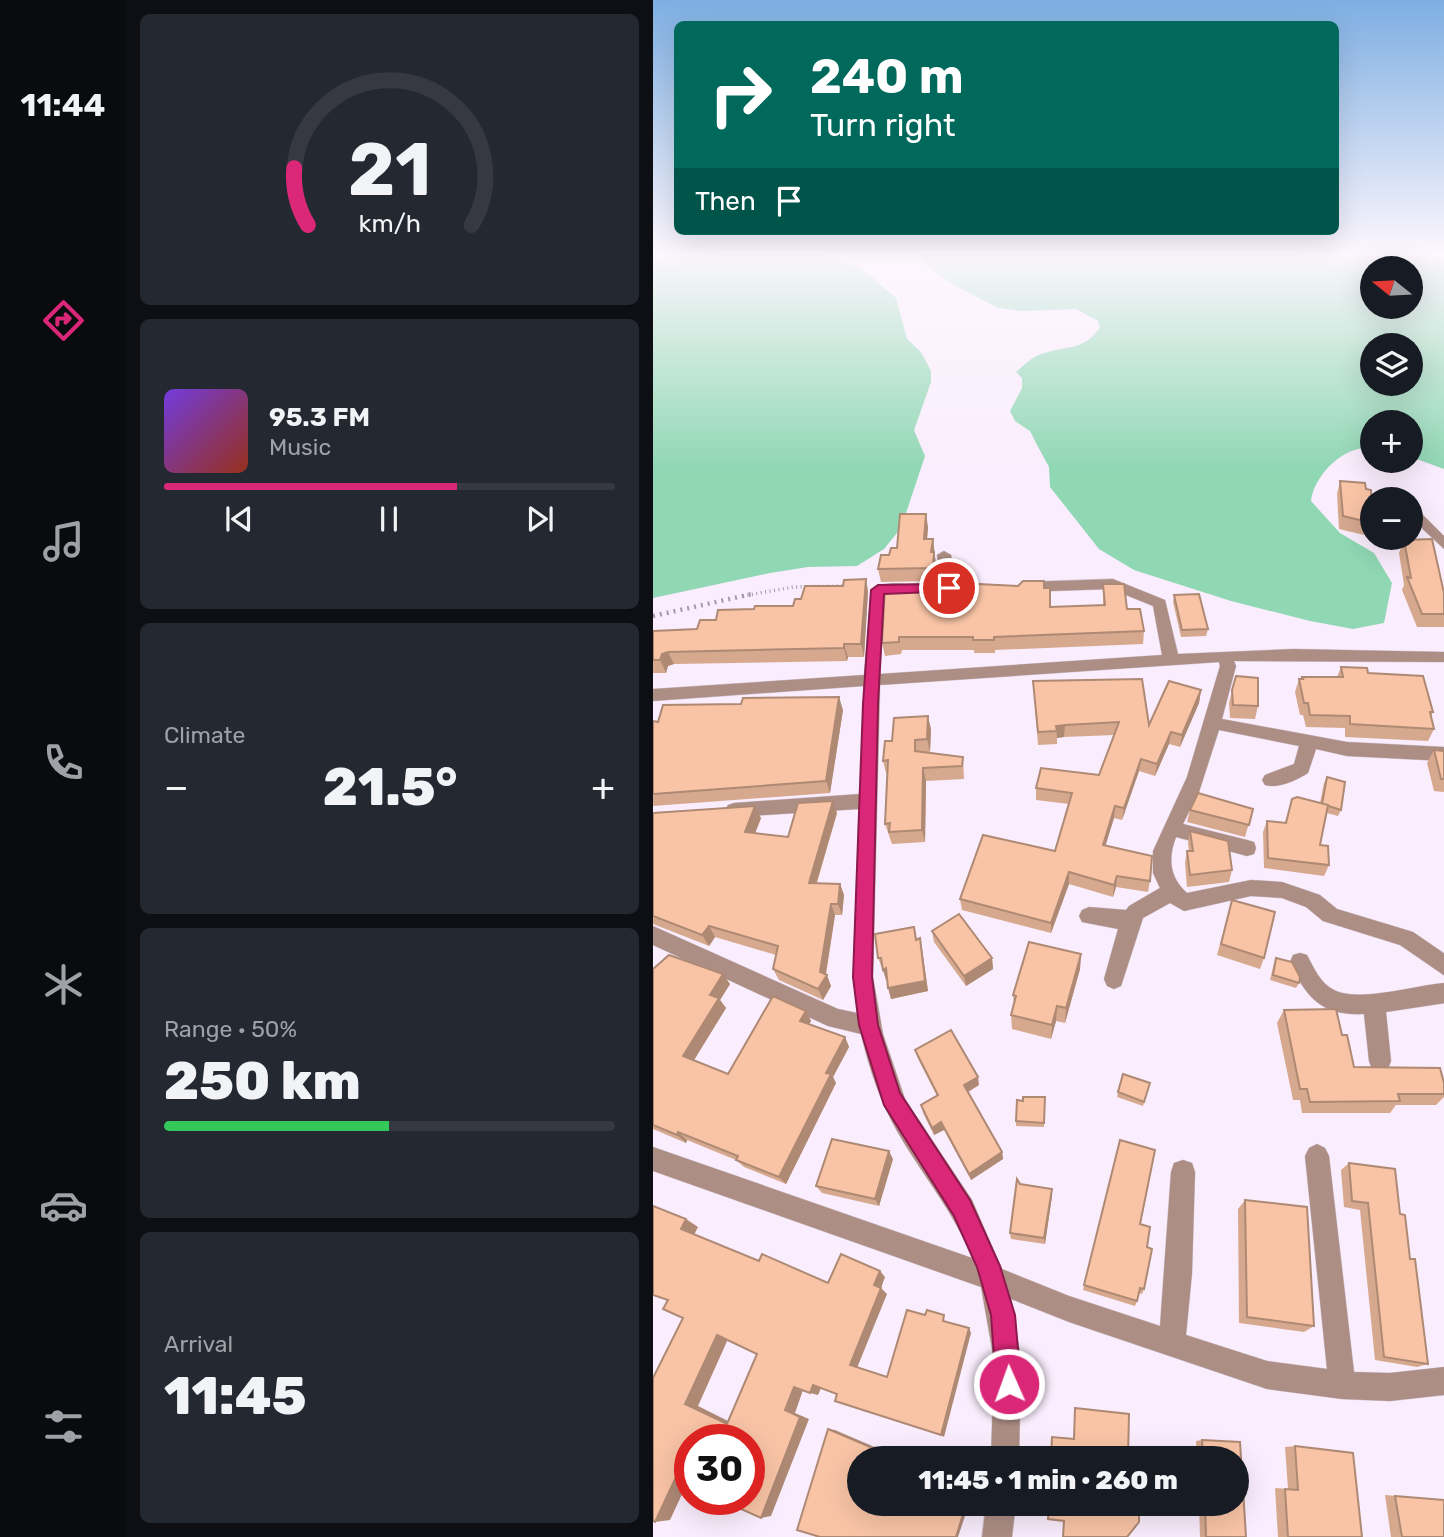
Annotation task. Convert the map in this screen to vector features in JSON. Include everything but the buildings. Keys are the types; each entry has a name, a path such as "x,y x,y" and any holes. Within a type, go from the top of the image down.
{"street":[{"path":"1423,524 1444,546"},
{"path":"945,555 943,588 878,590 867,801 863,977 868,1025 892,1098 962,1208 992,1278 1003,1315 1009,1359 1006,1446"},
{"path":"1001,587 1113,584 1160,603 1171,659"},
{"path":"653,695 1225,656 1293,654 1444,657"},
{"path":"1225,656 1228,666 1213,723 1191,790 1162,850 1163,870 1171,892 1184,902 1251,888 1289,892 1313,901 1330,915 1406,939 1444,967"},
{"path":"1213,723 1309,743 1379,752 1444,754"},
{"path":"1271,780 1302,768 1309,743"},
{"path":"720,811 867,801"},
{"path":"1173,829 1247,848"},
{"path":"1114,979 1135,912 1171,892"},
{"path":"1089,916 1112,920 1132,919"},
{"path":"653,935 836,1019 868,1025"},
{"path":"1300,962 1312,986 1321,995 1345,1003 1374,1003 1444,993"},
{"path":"1374,1003 1380,1060"},
{"path":"1317,1156 1342,1385"},
{"path":"653,1159 992,1278 1069,1309 1267,1375 1342,1385 1390,1387 1444,1381"},
{"path":"1172,1344 1179,1273 1183,1172"},
{"path":"997,1537 999,1516"}],"path":[{"path":"653,617 726,598 802,584 878,590"}],"green space":[{"path":"653,326 903,326 907,339 921,352 931,371 931,382 914,430 925,456 901,528 884,549 857,566 808,567 653,598"},
{"path":"1100,326 1444,326 1444,469 1423,461 1423,410 1360,410 1360,448 1332,464 1313,491 1311,501 1340,533 1360,545 1360,550 1374,553 1392,583 1384,623 1353,629 1231,601 1134,570 1099,549 1050,487 1049,467 1030,431 1015,421 1010,411 1022,388 1022,378 1016,372 1039,355 1073,347 1088,341"}],"route":[{"path":"949,588 878,590 871,704 863,977 868,1025 892,1098 907,1126 962,1208 988,1266 1003,1315 1009,1359 1009,1384"}]}
